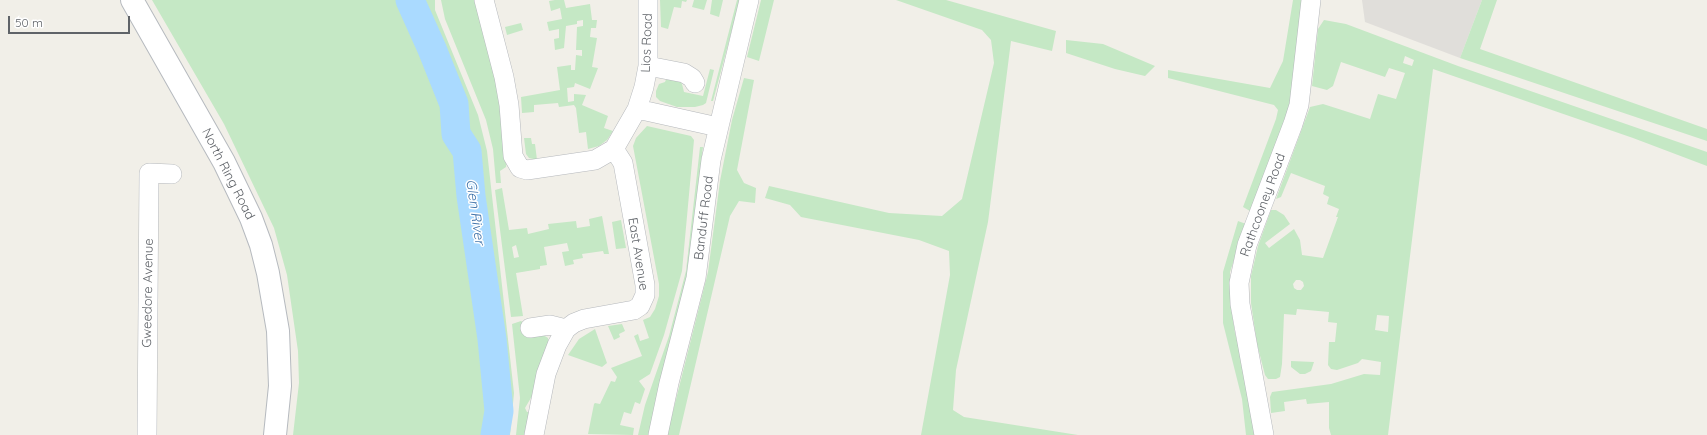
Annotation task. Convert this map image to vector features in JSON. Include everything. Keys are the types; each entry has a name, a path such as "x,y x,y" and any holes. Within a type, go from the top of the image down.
{"main road":[{"name":"North Ring Road","path":"132,0 224,162 251,218 260,245 274,305 279,338 280,386 275,435"}],"street":[{"path":"484,0 504,77 509,105 513,156 520,168 535,170 595,160 614,149"},
{"name":"Lios Road","path":"614,149 637,109 648,66 648,0"},
{"name":"Banduff Road","path":"658,435 669,383 696,278 711,160 749,0"},
{"name":"Rathcooney Road","path":"1264,435 1240,304 1238,283 1247,245 1299,105 1311,0"},
{"path":"648,66 684,74 692,78 695,83"},
{"path":"637,109 718,128"},
{"name":"East Avenue","path":"534,435 546,374 557,345 566,329 584,318 634,310 640,306 645,295 646,285 623,163 614,149"},
{"name":"Gweedore Avenue","path":"146,435 149,173 172,174"},
{"path":"530,328 550,325 559,326 566,329"}],"shaded area":[{"path":"1362,0 1482,0 1460,58 1365,22"}],"green space":[{"path":"152,0 435,0 435,10 478,115 487,151 514,393 510,435 293,435 299,383 298,351 287,275 274,228 224,124"},
{"path":"441,0 478,0 498,81 507,160 506,167 500,171 501,183 496,183 493,149 486,120 445,19"},
{"path":"564,0 566,8 590,4 592,20 597,20 596,28 591,28 590,37 597,38 592,67 598,68 590,89 575,83 574,87 567,88 568,102 574,101 574,94 586,95 582,105 608,116 604,128 613,131 607,140 599,146 588,149 586,132 579,133 576,108 574,105 559,107 558,103 534,105 534,112 522,113 521,97 560,90 557,67 571,65 571,70 575,70 576,55 582,56 582,50 576,50 577,27 583,26 583,20 577,21 577,24 566,26 564,48 555,50 554,39 559,38 559,29 549,31 547,22 562,19 560,8 551,11 549,1"},
{"path":"660,0 687,0 686,2 682,1 681,8 674,7 668,29 661,27"},
{"path":"694,0 707,0 704,10 692,7"},
{"path":"712,0 723,0 719,17 710,14"},
{"path":"737,0 740,0 713,101 711,101"},
{"path":"761,0 774,0 759,61 747,57"},
{"path":"896,0 946,0 1056,31 1052,51 1011,41 988,222 956,370 953,410 964,417 1078,435 921,435 950,275 949,251 919,240 801,217 790,205 765,198 769,186 889,213 942,216 962,199 994,63 991,40 982,30"},
{"path":"1293,0 1303,0 1289,111 1250,211 1243,207 1278,110 1274,105 1168,78 1168,70 1270,88 1283,61"},
{"path":"1482,0 1497,0 1480,49 1707,129 1707,141 1460,58"},
{"path":"1324,20 1346,24 1458,66 1707,152 1707,166 1633,138 1433,69 1388,435 1331,435 1329,428 1329,402 1307,404 1306,399 1284,402 1285,411 1271,413 1270,397 1272,392 1331,384 1364,374 1380,375 1381,362 1362,359 1358,363 1337,370 1331,369 1328,365 1329,342 1335,342 1337,323 1328,322 1329,312 1297,309 1296,315 1284,314 1280,377 1276,379 1268,379 1265,375 1257,344 1251,303 1251,276 1258,246 1271,210 1276,210 1284,215 1290,224 1265,243 1269,248 1294,229 1300,240 1302,255 1323,258 1338,217 1336,217 1339,209 1327,204 1329,197 1323,194 1325,186 1291,173 1281,197 1276,199 1310,107 1323,104 1370,119 1378,94 1396,99 1405,73 1389,68 1385,77 1341,62 1333,86 1327,90 1312,86 1318,29","holes":["1405,56 1414,60 1412,66 1403,63","1296,280 1300,280 1303,282 1304,286 1301,290 1297,290 1294,288 1293,284","1377,315 1389,316 1388,332 1375,330"]},
{"path":"521,23 523,30 507,35 505,27"},
{"path":"1066,40 1103,44 1155,66 1145,76 1115,69 1066,53"},
{"path":"710,69 714,70 706,103 703,105 695,107 677,107 660,101 656,97 656,91 659,84 665,82 667,77 679,80 682,84 684,92 703,96"},
{"path":"744,78 754,80 737,170 744,183 756,188 755,203 739,201 730,216 679,435 667,435 708,272 720,181 732,120"},
{"path":"647,126 691,136 694,140 682,271 664,335 650,374 639,381 645,389 640,404 635,402 631,414 624,412 620,425 634,428 633,435 588,434 594,404 600,404 611,381 615,382 617,377 611,368 642,356 634,336 638,334 640,341 649,338 643,320 650,317 655,309 659,296 659,284 633,146 636,138"},
{"path":"524,138 531,138 532,144 535,144 537,160 529,158 526,154"},
{"path":"700,147 703,147 689,272 649,435 638,435 645,405 669,336 686,271"},
{"path":"502,188 509,230 527,228 528,234 549,229 548,224 576,221 577,228 590,226 589,219 602,216 609,254 604,254 603,251 582,254 583,258 573,260 574,264 565,266 562,252 569,251 567,243 544,247 547,265 540,266 540,269 516,273 523,316 511,317 495,190","holes":["516,245 519,257 514,258 512,247"]},
{"path":"621,220 626,248 616,249 612,222"},
{"path":"1238,221 1246,224 1230,272 1230,299 1235,333 1252,396 1256,435 1246,435 1242,399 1223,323 1223,272"},
{"path":"521,321 548,338 549,345 535,391 525,408 527,412 531,412 527,435 516,435 520,398 512,324"},
{"path":"622,324 625,331 619,334 620,337 614,340 608,326"},
{"path":"595,329 607,363 602,367 568,355 579,339"},
{"path":"1291,361 1314,362 1311,371 1305,374 1300,374 1291,367"}],"waterway":[{"name":"Glen River","path":"410,0 454,104 456,134 467,151 471,196 492,339 499,411 495,435"}]}
